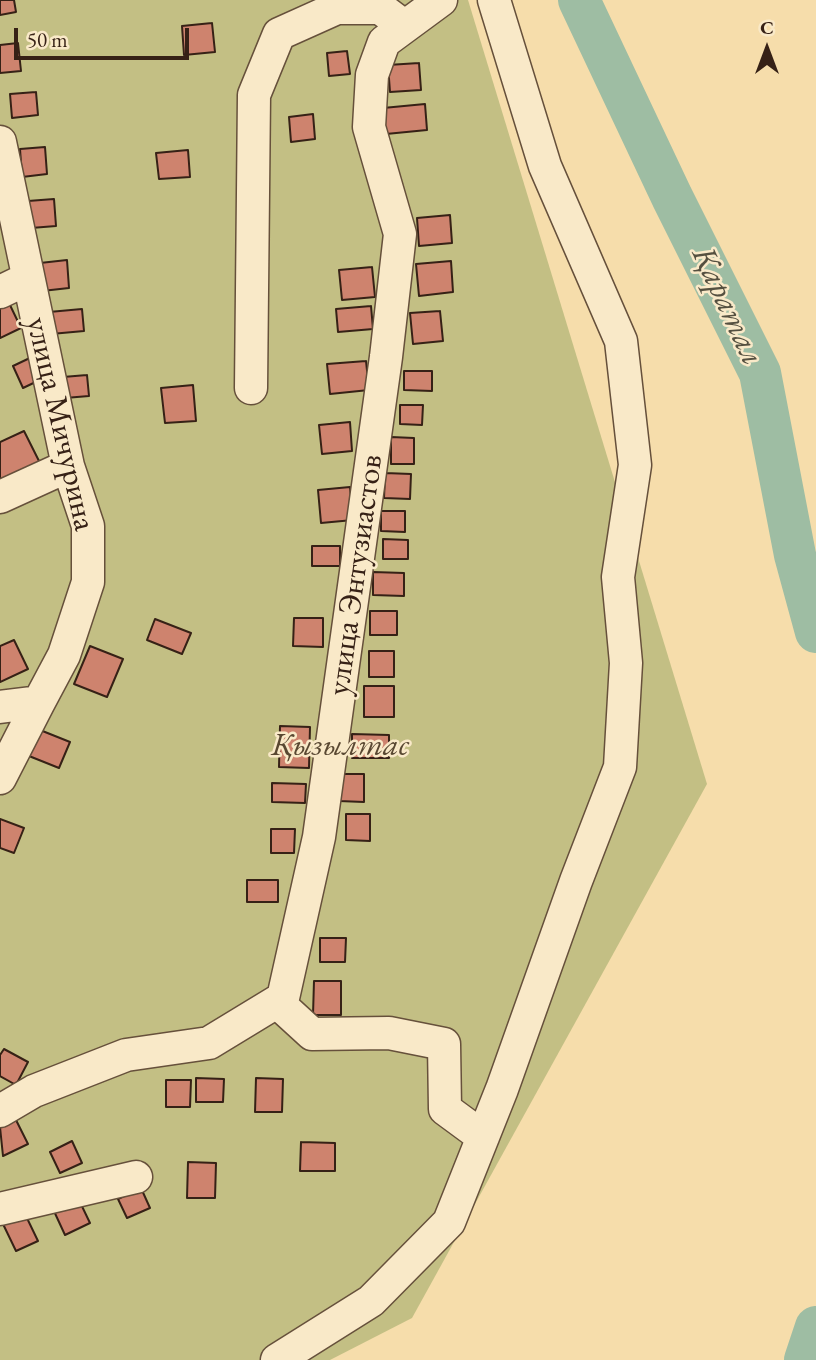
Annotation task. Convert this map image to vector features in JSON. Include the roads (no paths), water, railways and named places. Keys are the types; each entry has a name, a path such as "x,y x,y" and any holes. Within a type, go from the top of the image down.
{"street":[{"name":"улица Энтузиастов","path":"277,1002 283,998 319,837 386,357 400,234 369,127 372,75 384,42 441,0"},
{"path":"277,1360 371,1301 449,1222 483,1138 620,767 626,663 618,577 635,465 621,341 545,166 494,0"},
{"path":"251,388 254,95 279,34 337,8 380,9 404,26"},
{"name":"улица Мичурина","path":"0,142 14,285 88,526 89,582 64,655 0,778"},
{"path":"0,498 68,466"},
{"path":"0,707 39,702"},
{"path":"0,1111 34,1091 126,1055 209,1043 277,1002 312,1034 389,1033 444,1044 445,1109 483,1138"},
{"path":"0,1209 136,1177"}],"waterway":[{"name":"Қаратал","path":"579,0 672,197 760,373 795,555 816,632"},
{"name":"Қаратал","path":"805,1360 816,1327"}],"park label":[{"name":"Қызылтас","path":"340,746"}]}
